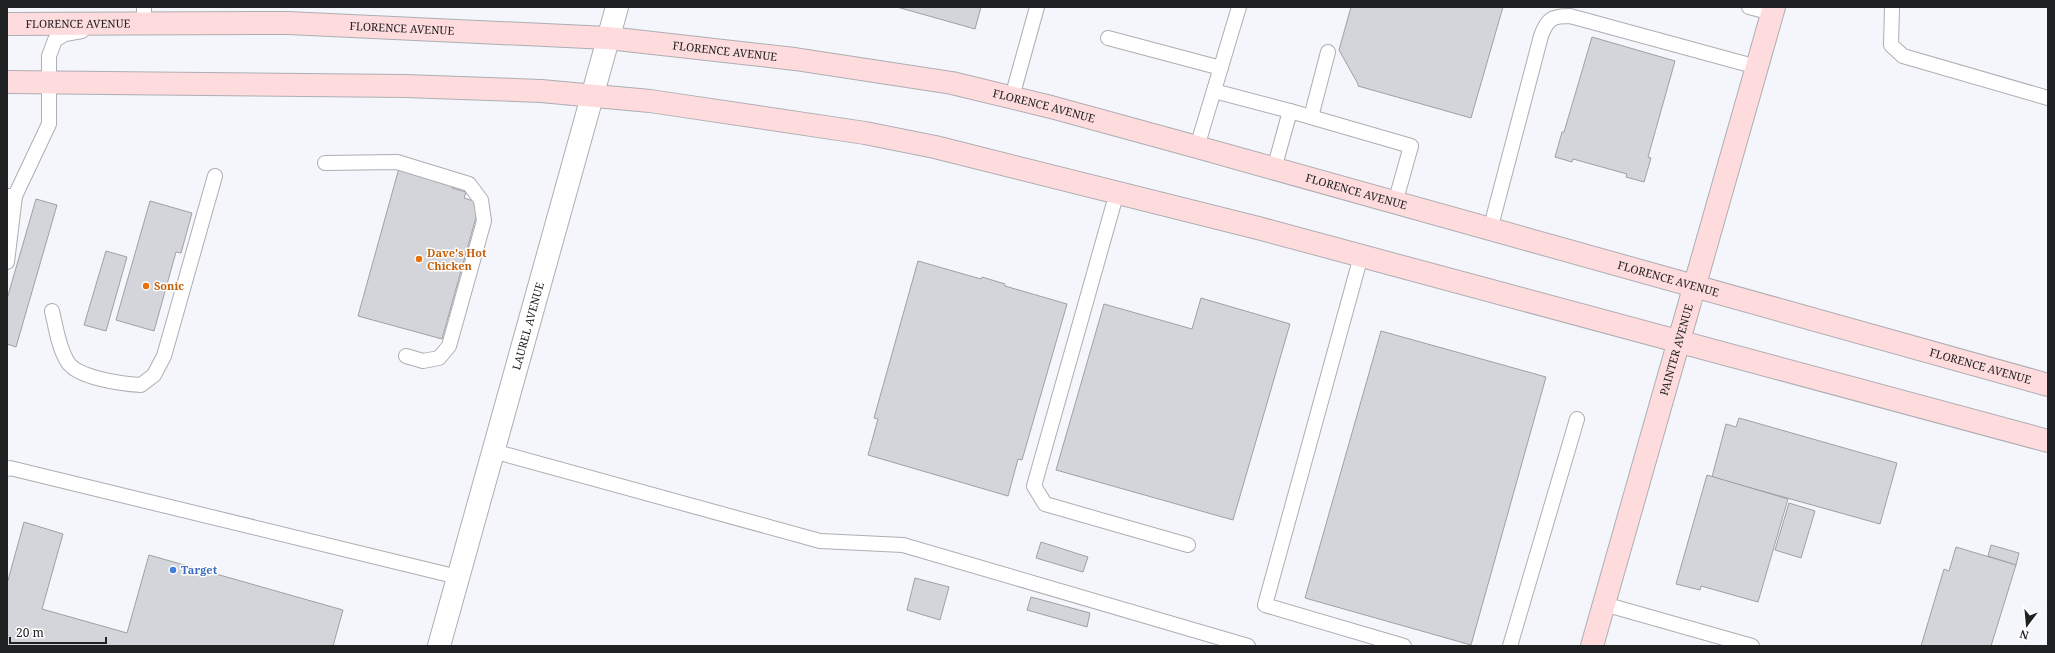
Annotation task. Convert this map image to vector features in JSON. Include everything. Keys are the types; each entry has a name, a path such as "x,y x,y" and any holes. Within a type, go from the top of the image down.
{"main road":[{"name":"PAINTER AVENUE","path":"1592,646 1773,10"},
{"name":"FLORENCE AVENUE","path":"7,24 122,24 144,16 608,38 803,60 952,83 1012,97 1197,147 2048,385"},
{"path":"7,82 405,86 541,91 650,101 865,133 935,146 1117,192 1361,256 2048,441"}],"street":[{"name":"LAUREL AVENUE","path":"439,646 617,7"}],"lane":[{"path":"1012,97 1037,7"},
{"path":"1197,147 1239,7"},
{"path":"1749,7 1773,10"},
{"path":"1892,7 1891,44 1903,56 2048,98"},
{"path":"1490,230 1541,36 1546,24 1557,16 1570,16 1757,67"},
{"path":"7,262 11,196 49,124 49,56 56,40 65,34 122,24"},
{"path":"1108,38 1221,68"},
{"path":"1311,117 1328,52"},
{"path":"1214,91 1411,146 1395,203"},
{"path":"1274,169 1290,111"},
{"path":"324,163 397,162 468,184 482,200 484,221 449,346 439,358 423,361 406,356"},
{"path":"52,311 67,362 81,373 125,384 141,385 154,375 164,356 215,176"},
{"path":"1117,192 1034,486 1044,504 1188,545"},
{"path":"1361,256 1265,605 1404,646"},
{"path":"1510,646 1577,419"},
{"path":"493,450 820,541 903,545 1248,646"},
{"path":"7,469 10,468 458,577"},
{"path":"1604,604 1752,646"}],"building":[{"path":"897,7 981,7 975,29"},
{"path":"1351,7 1503,7 1471,118 1358,86 1339,50"},
{"path":"1592,37 1675,61 1648,157 1651,158 1644,182 1626,177 1627,174 1573,159 1572,162 1555,157 1562,132 1564,132"},
{"name":"Dave's Hot Chicken","path":"399,168 454,183 452,188 466,192 464,198 480,203 442,339 358,316"},
{"path":"36,199 57,205 16,347 7,344 7,299"},
{"name":"Sonic","path":"150,201 192,213 181,253 176,252 154,331 116,320"},
{"path":"106,251 127,257 106,331 84,325"},
{"path":"918,261 981,279 982,277 1005,284 1005,286 1067,304 1022,460 1018,459 1008,496 868,455 878,419 874,418"},
{"path":"1201,298 1290,324 1233,520 1056,470 1104,304 1192,329"},
{"path":"1381,331 1546,377 1471,645 1305,598"},
{"path":"1739,418 1897,463 1880,524 1712,477 1726,424 1736,427"},
{"path":"1707,475 1788,499 1758,602 1701,586 1700,590 1676,584"},
{"path":"1789,503 1815,511 1801,558 1775,550"},
{"name":"Target","path":"24,522 63,534 42,609 127,633 149,555 343,610 333,646 7,646 7,584"},
{"path":"1041,542 1088,557 1083,572 1036,558"},
{"path":"1991,545 2019,553 2016,565 1988,556"},
{"path":"1956,547 2016,565 1991,646 1921,646 1944,569 1949,571"},
{"path":"915,578 949,587 940,620 907,610"},
{"path":"1031,597 1090,613 1087,627 1027,610"}],"place":[{"name":"Dave's Hot Chicken","path":"419,259"},
{"name":"Sonic","path":"146,286"},
{"name":"Target","path":"173,570"}]}
